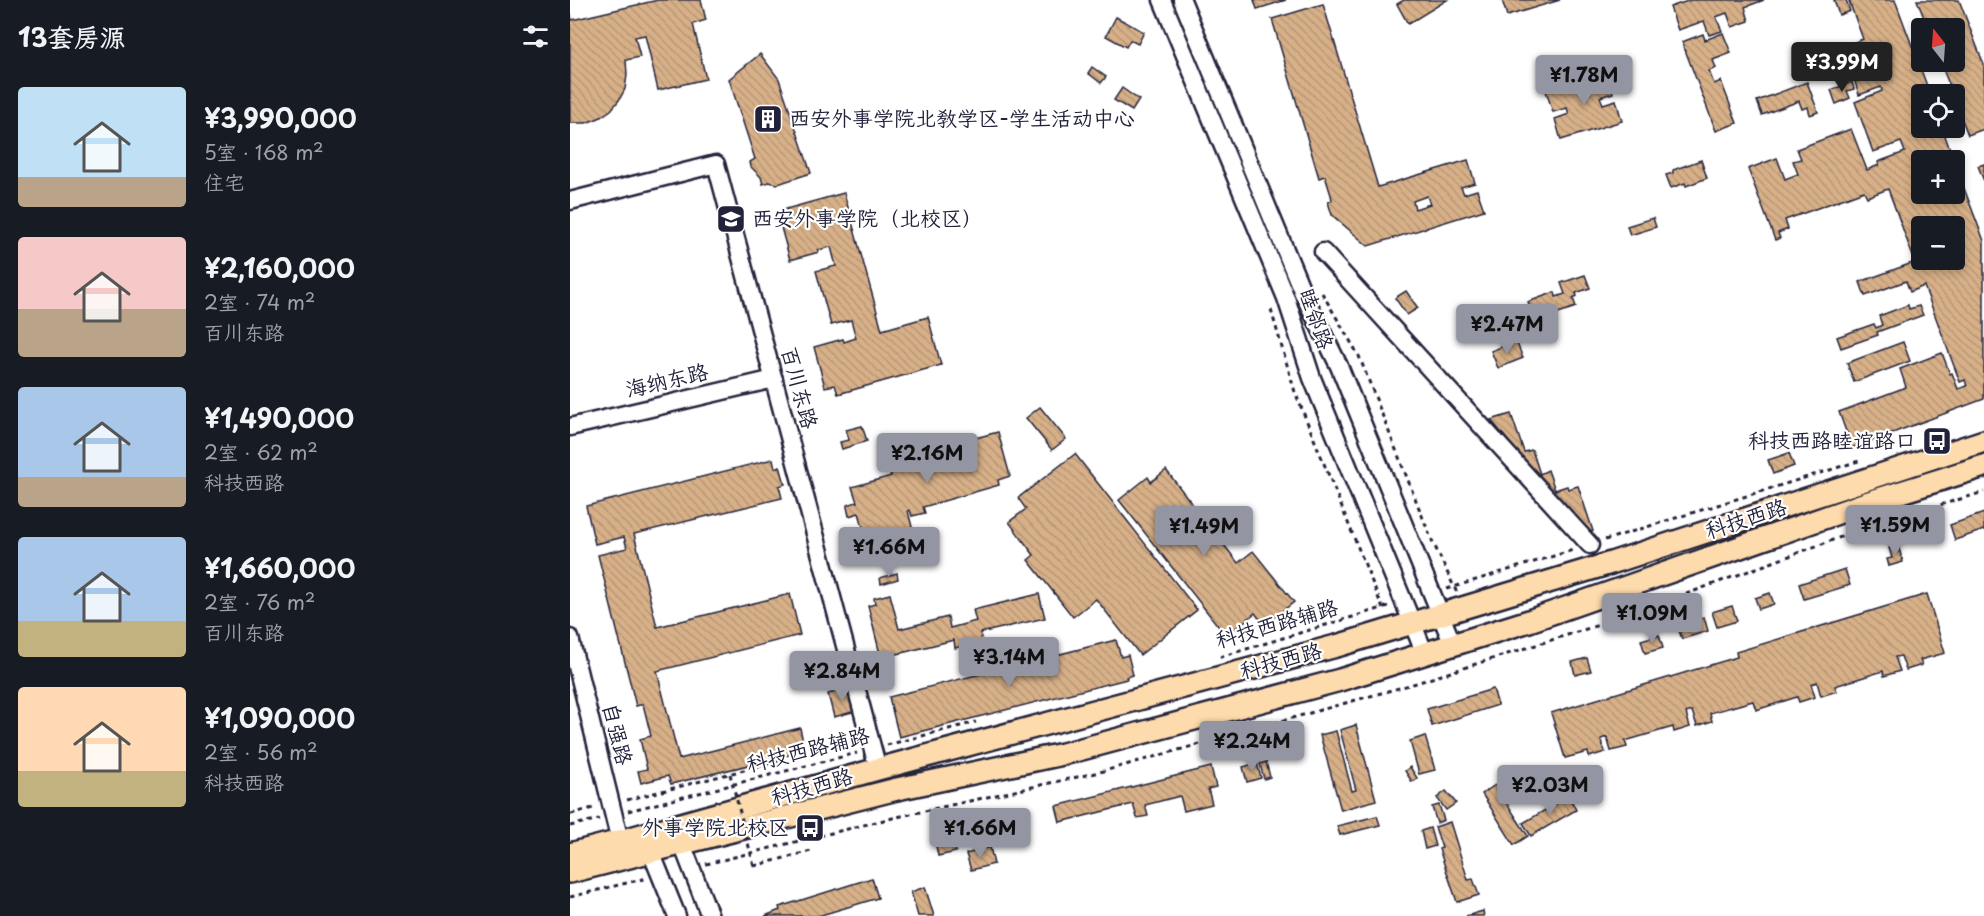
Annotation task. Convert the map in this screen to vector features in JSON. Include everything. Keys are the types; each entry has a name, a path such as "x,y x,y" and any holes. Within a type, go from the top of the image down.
{"main road":[{"name":"科技西路","path":"570,854 620,841 875,759 1340,645 1611,563 1984,441"},
{"name":"科技西路","path":"570,872 897,789 1063,754 1329,683 1477,638 1869,502 1984,466"}],"street":[{"name":"睦邻路","path":"1162,0 1286,298 1312,378 1425,654"},
{"name":"睦邻路","path":"1182,0 1303,293 1339,366 1453,645"},
{"name":"百川东路","path":"570,201 716,164 875,759"},
{"path":"1323,252 1590,545"},
{"name":"海纳东路","path":"570,427 774,379"},
{"name":"自强路","path":"570,638 577,694 613,809 620,841"},
{"path":"682,844 710,916"},
{"path":"651,852 677,916"}],"path":[{"path":"1320,289 1359,356 1430,536 1463,608"},
{"path":"1271,307 1291,382 1391,630"},
{"path":"1432,593 1867,458"},
{"name":"科技西路辅路","path":"1219,657 1404,602"},
{"path":"1477,638 1488,660"},
{"path":"1404,661 1413,684"},
{"name":"科技西路辅路","path":"570,826 613,809 875,759 977,722"},
{"path":"570,814 613,809 779,761"},
{"path":"730,774 754,866 811,851"}],"building":[{"path":"658,0 701,0 706,20 693,24 706,79 658,90 645,35 635,37 640,57 626,60 625,89 619,100 611,110 599,118 586,123 570,123 570,11 572,20"},
{"path":"1254,0 1286,0 1257,9"},
{"path":"1404,0 1447,0 1408,24 1397,4"},
{"path":"1502,0 1560,0 1507,16"},
{"path":"1691,0 1764,0 1745,7 1749,21 1732,27 1727,13 1716,17 1722,31 1709,35 1704,21 1678,30 1670,7"},
{"path":"1834,0 1846,0 1850,11 1839,15"},
{"path":"1895,0 1911,43 1911,72 1922,72 1926,84 1911,84 1911,138 1946,138 1950,150 1911,150 1911,204 1965,204 1965,191 1984,241 1984,399 1852,448 1839,412 1906,387 1900,369 1942,353 1958,389 1967,386 1965,380 1960,382 1924,286 1910,292 1906,281 1865,296 1860,282 1911,263 1911,270 1965,270 1965,216 1911,216 1911,251 1888,189 1867,197 1864,191 1785,220 1788,229 1778,233 1780,238 1775,240 1748,169 1777,158 1785,179 1798,174 1793,161 1801,159 1797,149 1851,129 1867,170 1879,165 1878,162 1905,152 1901,142 1873,152 1855,102 1882,91 1881,87 1859,95 1855,82 1876,74 1873,66 1845,77 1840,64 1844,63 1839,48 1863,39 1849,1"},
{"path":"1917,0 1959,0 1984,65 1984,129 1968,135 1965,127 1965,84 1949,84 1944,72 1965,72 1965,18 1924,18"},
{"path":"1323,4 1378,187 1468,160 1475,183 1461,187 1464,194 1477,190 1484,210 1368,246 1332,215 1328,202 1332,200 1331,195 1325,176 1319,178 1272,19","holes":["1427,196 1430,204 1415,209 1413,201"]},
{"path":"1116,17 1144,32 1138,44 1130,40 1126,47 1106,36"},
{"path":"1723,33 1731,53 1713,60 1716,68 1709,71 1714,84 1721,81 1737,123 1716,131 1682,42 1703,34 1705,40"},
{"path":"1810,49 1817,70 1807,74 1799,53"},
{"name":"西安外事学院北教学区-学生活动中心","path":"760,54 779,79 811,173 778,184 769,182 763,184 761,177 751,167 750,162 755,159 729,79"},
{"path":"1092,67 1106,77 1101,83 1088,73"},
{"path":"1607,72 1613,93 1600,97 1603,104 1616,100 1622,121 1561,140 1555,119 1569,114 1567,108 1553,112 1546,91"},
{"path":"1807,82 1818,112 1810,115 1808,107 1802,109 1799,101 1762,115 1757,101"},
{"path":"1852,82 1854,89 1847,91 1850,98 1836,104 1831,90"},
{"path":"1122,88 1139,100 1132,111 1114,100"},
{"path":"1701,160 1707,178 1686,186 1685,183 1671,188 1666,175 1673,173 1673,170"},
{"path":"1984,164 1984,181 1978,166"},
{"path":"844,193 882,330 928,317 941,365 838,394 835,385 825,387 814,347 856,338 851,320 831,325 816,271 836,266 831,247 790,260 779,220 788,218 786,209"},
{"path":"1653,218 1656,227 1630,235 1627,226"},
{"path":"1585,275 1590,288 1576,293 1577,296 1573,298 1576,307 1535,321 1528,302 1555,292 1556,297 1565,294 1561,283"},
{"path":"1406,291 1418,308 1407,315 1395,298"},
{"path":"1908,305 1909,309 1919,306 1923,315 1841,348 1837,337 1874,324 1876,328 1882,325 1879,316"},
{"path":"1516,341 1523,358 1498,368 1491,351"},
{"path":"1903,342 1910,361 1854,382 1847,363"},
{"path":"1040,407 1066,439 1052,450 1026,418"},
{"path":"1511,414 1524,452 1532,450 1540,474 1548,470 1555,490 1567,486 1568,489 1578,486 1593,531 1584,534 1491,420"},
{"path":"862,426 867,441 842,449 840,442 849,440 846,430"},
{"path":"998,432 1010,476 998,480 999,485 923,507 925,513 912,516 910,510 908,511 913,531 868,544 859,513 849,516 847,505 857,502 852,487 891,476 889,469 897,456 911,452 912,455"},
{"path":"1789,453 1794,466 1773,474 1768,460"},
{"path":"1075,454 1197,610 1140,655 1096,599 1073,617 1028,560 1034,555 1009,522 1026,509 1018,498"},
{"path":"773,459 775,468 780,466 785,484 779,486 782,498 634,534 657,627 790,594 800,635 657,671 679,759 800,728 805,751 671,784 668,776 641,783 638,771 647,769 640,739 651,736 643,704 636,706 598,555 627,548 624,537 595,544 586,506"},
{"path":"1166,470 1238,563 1253,551 1294,602 1264,625 1255,613 1226,636 1119,500 1148,477 1151,482"},
{"path":"1984,513 1984,530 1955,540 1950,525"},
{"path":"1898,545 1903,562 1889,566 1887,559 1892,558 1889,548"},
{"path":"1845,569 1850,585 1804,599 1799,584"},
{"path":"897,573 898,579 881,584 880,578"},
{"path":"1770,593 1774,604 1759,609 1755,598"},
{"path":"890,594 899,629 948,617 950,628 976,621 973,610 1039,594 1045,618 980,633 982,641 955,648 954,640 881,658 868,606 875,604 874,598"},
{"path":"1927,594 1945,653 1920,660 1922,665 1906,670 1901,656 1895,657 1900,671 1884,676 1883,671 1835,686 1837,691 1821,696 1817,682 1811,684 1815,697 1799,702 1797,697 1756,710 1753,701 1710,713 1712,721 1697,726 1692,711 1686,713 1690,727 1674,732 1673,727 1625,741 1627,747 1611,751 1607,737 1601,739 1605,752 1589,757 1588,752 1565,758 1551,713 1737,657 1736,652"},
{"path":"1732,606 1737,621 1717,627 1712,612"},
{"path":"1704,617 1708,631 1682,639 1677,625"},
{"path":"1659,635 1663,648 1645,653 1641,640"},
{"path":"1116,640 1121,657 1128,655 1133,675 1126,677 1127,679 899,737 889,697"},
{"path":"1587,658 1591,671 1575,675 1572,662"},
{"path":"850,688 856,711 834,717 828,694"},
{"path":"1493,689 1498,705 1432,726 1427,709"},
{"path":"1356,725 1376,800 1341,810 1320,735 1336,731 1352,791 1356,790 1340,730"},
{"path":"1425,736 1435,770 1419,774 1410,741"},
{"path":"1266,762 1270,777 1264,779 1260,764"},
{"path":"1257,763 1261,778 1247,782 1243,767"},
{"path":"1211,767 1216,787 1208,789 1212,804 1184,811 1180,796 1145,805 1148,816 1137,818 1133,804 1060,822 1056,806"},
{"path":"1410,767 1417,778 1412,782 1405,771"},
{"path":"1495,785 1528,836 1514,845 1482,794"},
{"path":"1446,791 1456,803 1446,810 1437,798"},
{"path":"1569,796 1576,810 1531,836 1523,823"},
{"path":"1439,805 1444,820 1437,823 1432,807"},
{"path":"1377,816 1380,825 1340,835 1337,826"},
{"path":"1450,822 1468,880 1473,879 1479,895 1457,902 1439,849 1442,848 1435,827"},
{"path":"1430,828 1435,846 1425,849 1421,831"},
{"path":"954,843 956,852 938,856 936,846"},
{"path":"990,847 994,864 971,870 966,854"},
{"path":"872,878 878,898 818,916 765,916 780,910 779,907"},
{"path":"925,887 934,916 918,916 911,892"},
{"path":"1483,911 1484,916 1466,916"}],"place":[{"name":"西安外事学院北教学区-学生活动中心","path":"768,119"},
{"name":"西安外事学院（北校区）","path":"731,219"},
{"name":"科技西路睦谊路口","path":"1937,441"},
{"name":"外事学院北校区","path":"810,828"}]}
